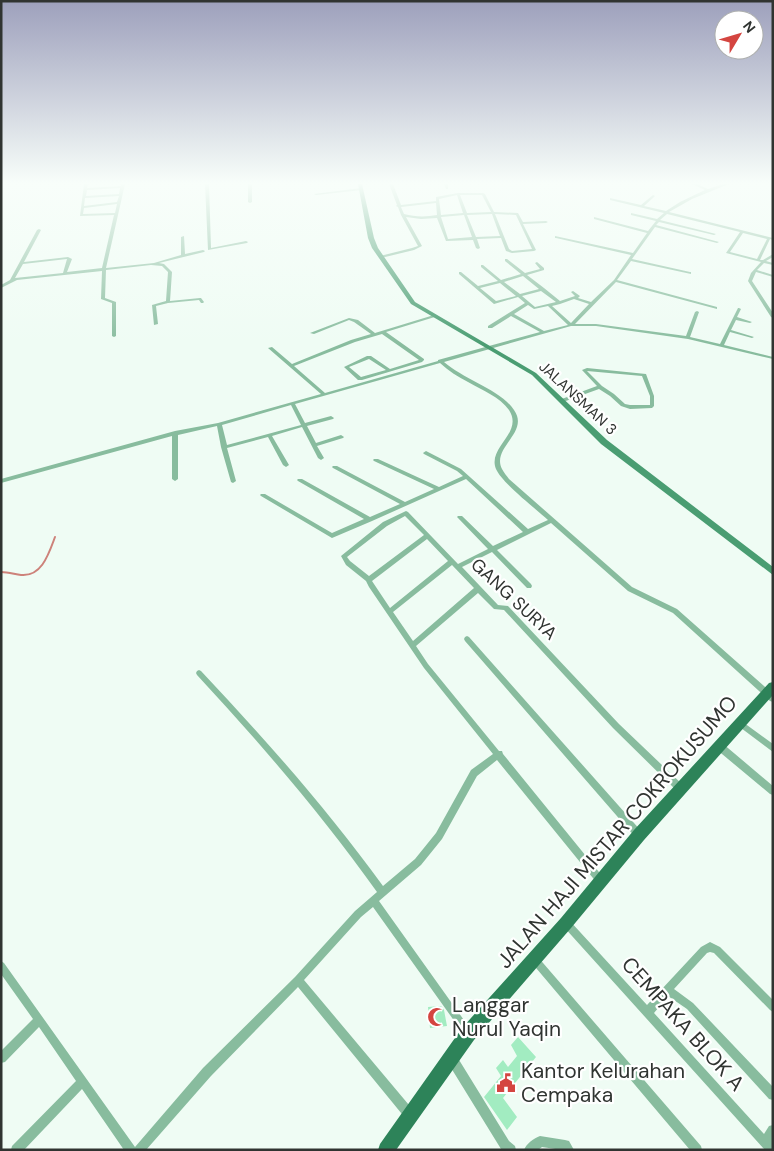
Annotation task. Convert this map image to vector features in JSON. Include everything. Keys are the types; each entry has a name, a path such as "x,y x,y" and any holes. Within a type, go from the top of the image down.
{"main road":[{"name":"JALAN HAJI MISTAR COKROKUSUMO","path":"386,1150 468,1034 566,923 639,835 740,723 771,693"}],"street":[{"path":"1,293 3,286 12,280 35,238"},
{"path":"111,238 104,270 103,299 114,302 114,336"},
{"path":"183,238 183,256"},
{"path":"208,238 208,249 246,242"},
{"name":"JALANSMAN 3","path":"371,238 381,257 411,301 534,374 604,442 773,572"},
{"path":"381,257 420,246 415,238"},
{"path":"446,238 447,240 482,238"},
{"path":"475,238 478,248"},
{"path":"501,238 508,251 534,250 529,238"},
{"path":"559,238 634,254"},
{"path":"571,325 615,281 645,238"},
{"path":"701,238 717,242"},
{"path":"738,238 728,252 732,255 773,264"},
{"path":"771,239 750,281 773,317"},
{"path":"12,280 151,264 203,251"},
{"path":"761,261 773,255"},
{"path":"22,263 68,258 70,259 65,274"},
{"path":"506,260 559,303"},
{"path":"630,260 690,273"},
{"path":"151,264 163,265 168,269 168,302"},
{"path":"477,288 543,269 537,264"},
{"path":"482,266 534,308 575,298 592,304"},
{"path":"756,271 773,276"},
{"path":"460,273 495,304 543,289"},
{"path":"615,281 716,308"},
{"path":"573,292 578,295 575,298"},
{"path":"156,324 154,305 195,298 200,299 202,302"},
{"path":"490,327 527,304"},
{"path":"549,305 571,325"},
{"path":"721,346 739,309"},
{"path":"688,338 697,312"},
{"path":"510,314 542,332"},
{"path":"291,366 374,334 436,316"},
{"path":"734,318 750,322"},
{"path":"312,333 349,319 356,321 374,334"},
{"path":"1,481 175,433 219,424 571,325 596,325 688,338 773,358"},
{"path":"728,330 752,337"},
{"path":"383,332 422,360 360,379 346,367 369,357 389,370"},
{"path":"270,348 324,394"},
{"path":"440,361 461,378 496,396 512,410 516,422 515,428 499,450 497,464 499,471 507,480 630,589 667,607 687,621 771,693"},
{"path":"585,370 643,374 646,376 652,396 652,406 630,407 623,405 612,394 600,387 585,370"},
{"path":"561,401 600,387"},
{"path":"292,403 321,458"},
{"path":"224,447 331,418"},
{"path":"219,424 233,481"},
{"path":"175,433 175,479"},
{"path":"270,436 286,465"},
{"path":"314,445 342,437"},
{"path":"426,453 459,470 527,532"},
{"path":"376,460 439,489"},
{"name":"GANG SURYA","path":"335,468 402,506 406,513 496,607 506,608 616,726 681,789"},
{"path":"263,495 332,536 466,477"},
{"path":"300,480 370,520"},
{"path":"406,513 385,524 346,554 344,558 369,580 412,646 600,880"},
{"path":"460,517 529,586"},
{"path":"458,567 552,520"},
{"path":"369,580 428,535"},
{"path":"389,612 452,561"},
{"path":"412,646 478,588"},
{"path":"467,639 639,835"},
{"path":"199,673 242,719 310,798 348,844 382,892"},
{"path":"740,723 773,749"},
{"path":"719,746 773,791"},
{"path":"139,1150 207,1072 298,980 373,900 418,862 439,836 474,773 499,754"},
{"path":"373,900 468,1034"},
{"name":"CEMPAKA BLOK A","path":"566,923 769,1146"},
{"path":"648,1012 704,950 710,947 717,950 773,1007"},
{"path":"534,959 696,1150"},
{"path":"1,966 131,1150"},
{"path":"298,980 410,1115"},
{"path":"667,990 690,1006 773,1095"},
{"path":"1,1058 39,1020"},
{"path":"450,1057 511,1150"},
{"path":"16,1150 82,1082"},
{"path":"769,1146 773,1130"},
{"path":"529,1150 540,1141 564,1145 569,1150"}],"building":[{"name":"Langgar Nurul Yaqin","path":"441,1006 444,1010 447,1026 430,1028 428,1007"},
{"name":"Kantor Kelurahan Cempaka","path":"518,1037 536,1057 503,1098 517,1117 507,1130 484,1097 501,1076 496,1068 503,1060 508,1067 517,1056 511,1045"}],"waterway":[{"path":"1,572 21,575 28,575 34,572 44,563 55,537"}],"place":[{"name":"Langgar Nurul Yaqin","path":"437,1017"},
{"name":"Kantor Kelurahan Cempaka","path":"506,1083"}]}
